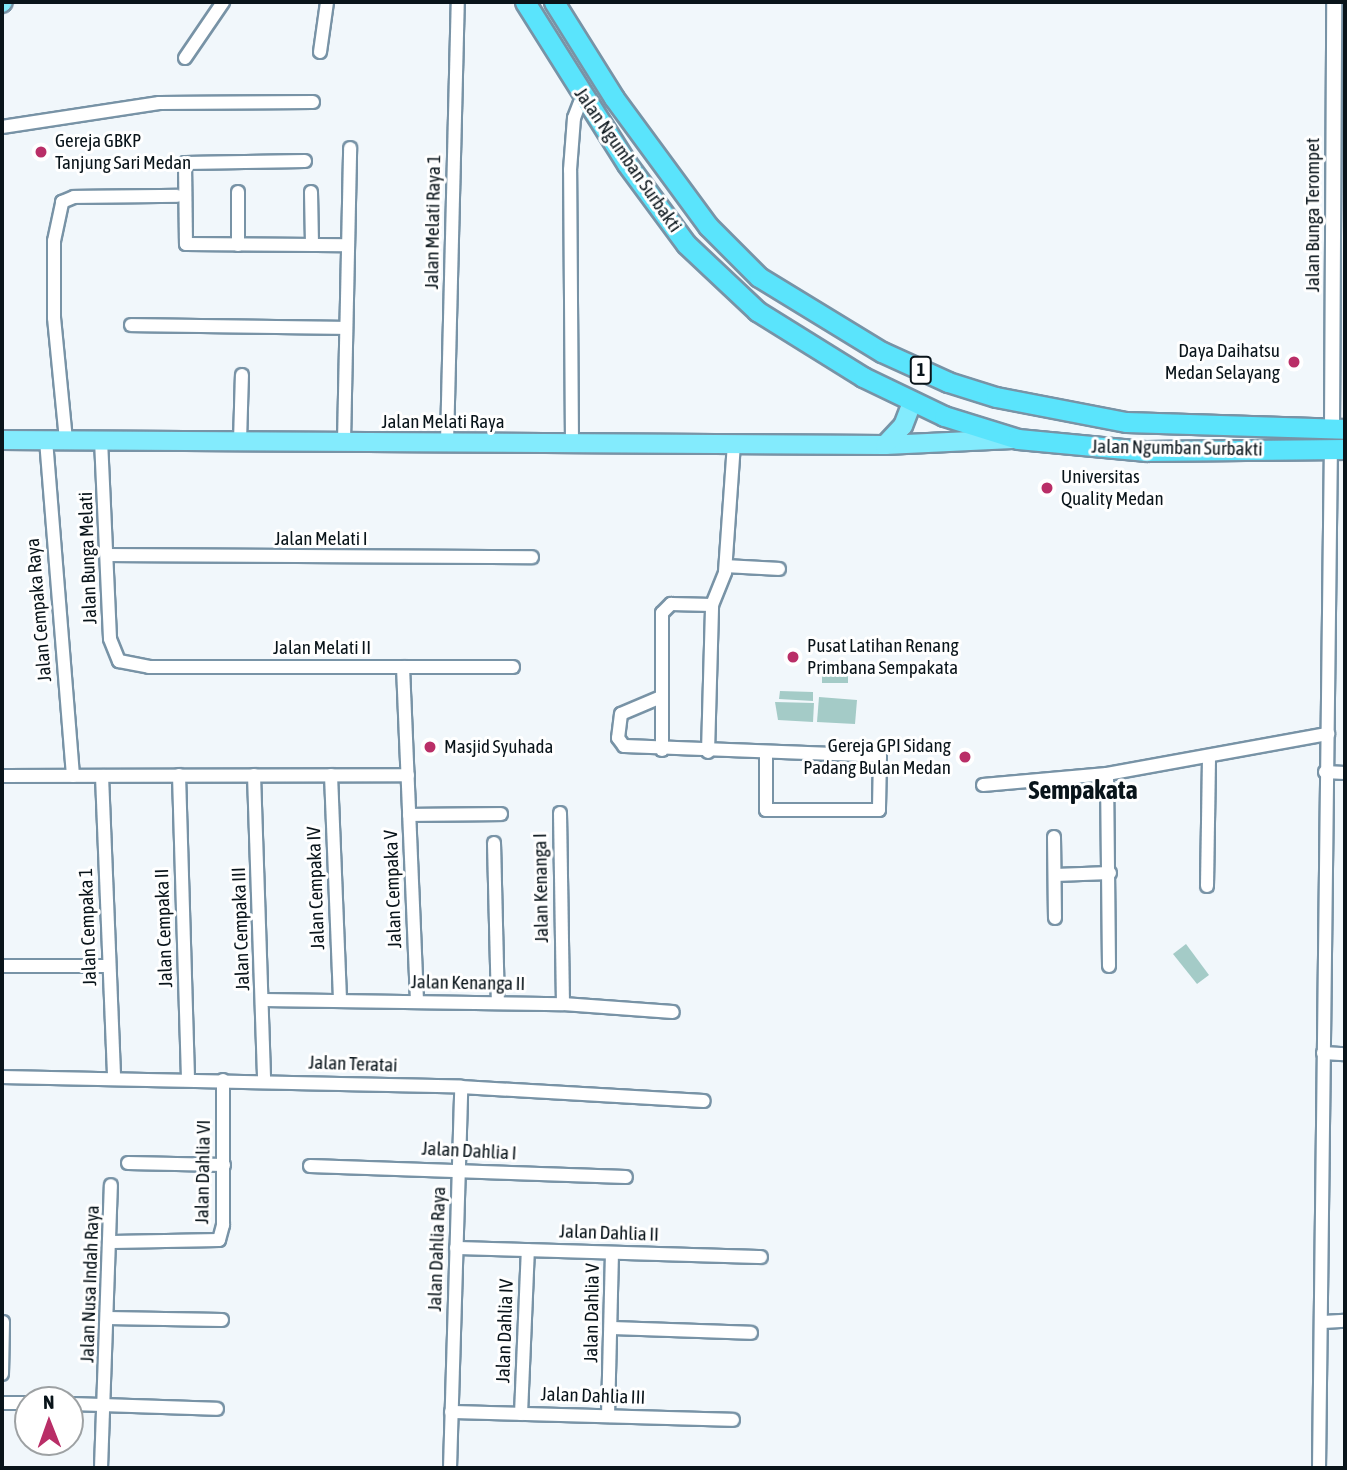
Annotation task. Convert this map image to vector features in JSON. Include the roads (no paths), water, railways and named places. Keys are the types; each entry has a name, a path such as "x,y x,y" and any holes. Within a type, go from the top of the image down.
{"highway":[{"name":"Jalan Ngumban Surbakti","path":"524,2 588,103 686,244 733,290 781,328 912,401 1018,439 1146,451 1338,439"},
{"name":"Jalan Ngumban Surbakti","path":"554,2 614,98 708,226 759,277 890,356 996,397 1126,422 1338,439"},
{"path":"588,103 614,98"}],"main road":[{"path":"885,445 903,426 912,401"},
{"name":"Jalan Melati Raya","path":"2,440 885,445 1018,439"}],"street":[{"path":"185,58 223,2"},
{"path":"320,52 327,2"},
{"name":"Jalan Melati Raya 1","path":"447,443 458,2"},
{"name":"Jalan Bunga Terompet","path":"1334,2 1339,230 1338,439"},
{"path":"2,127 159,103 313,102"},
{"path":"572,443 570,170 574,118 588,103"},
{"path":"344,442 350,148"},
{"path":"305,161 186,163 186,244 348,246"},
{"path":"238,192 239,245"},
{"path":"311,192 312,245"},
{"path":"66,440 54,318 54,240 62,202 74,197 177,196"},
{"path":"131,325 346,328"},
{"path":"240,441 242,374"},
{"path":"1319,1468 1323,1322 1325,772 1338,439"},
{"name":"Jalan Cempaka Raya","path":"46,440 73,776"},
{"name":"Jalan Bunga Melati","path":"101,440 110,555 110,639 119,661 130,663"},
{"path":"708,752 712,606 726,566 734,444"},
{"name":"Jalan Melati I","path":"110,555 532,557"},
{"path":"726,566 779,569"},
{"path":"662,750 662,613 671,604 712,606"},
{"name":"Jalan Melati II","path":"130,663 513,667"},
{"name":"Jalan Cempaka V","path":"404,667 417,1001"},
{"path":"661,697 621,714 618,738 633,750 662,750 880,756 879,810 766,810 766,753"},
{"path":"983,785 1107,774 1328,734"},
{"path":"1207,886 1209,756"},
{"path":"1325,772 1345,773"},
{"path":"1107,774 1109,966"},
{"name":"Jalan Cempaka II","path":"179,775 188,1079"},
{"name":"Jalan Cempaka III","path":"254,775 264,1081"},
{"name":"Jalan Cempaka IV","path":"331,775 340,1000"},
{"path":"2,776 408,775"},
{"name":"Jalan Cempaka 1","path":"102,776 114,1077"},
{"name":"Jalan Kenanga I","path":"560,813 563,1004"},
{"path":"409,815 501,814"},
{"path":"1054,837 1055,918"},
{"path":"494,842 498,1003"},
{"path":"1055,875 1110,873"},
{"path":"2,966 108,966"},
{"name":"Jalan Kenanga II","path":"263,1000 563,1004 673,1012"},
{"path":"1323,1053 1345,1054"},
{"name":"Jalan Teratai","path":"2,1077 114,1077 461,1087 704,1101"},
{"name":"Jalan Dahlia VI","path":"112,1242 219,1240 224,1165 223,1080"},
{"name":"Jalan Dahlia Raya","path":"450,1468 461,1087"},
{"path":"128,1163 224,1165"},
{"name":"Jalan Dahlia I","path":"310,1166 458,1169 626,1177"},
{"name":"Jalan Nusa Indah Raya","path":"101,1468 112,1242 111,1185"},
{"name":"Jalan Dahlia II","path":"456,1248 761,1257"},
{"name":"Jalan Dahlia IV","path":"521,1414 528,1250"},
{"name":"Jalan Dahlia V","path":"608,1416 612,1253"},
{"path":"107,1318 222,1320"},
{"path":"1323,1322 1345,1321"},
{"path":"2,1374 3,1322"},
{"path":"611,1328 751,1333"},
{"path":"84,1404 217,1409"},
{"name":"Jalan Dahlia III","path":"451,1412 733,1420"}],"place":[{"name":"Gereja GBKP Tanjung Sari Medan","path":"41,152"},
{"name":"Daya Daihatsu Medan Selayang","path":"1294,362"},
{"name":"Universitas Quality Medan","path":"1047,488"},
{"name":"Pusat Latihan Renang Primbana Sempakata","path":"793,657"},
{"name":"Masjid Syuhada","path":"430,747"},
{"name":"Gereja GPI Sidang Padang Bulan Medan","path":"965,757"}],"district":[{"name":"Sempakata","path":"1083,791"}]}
